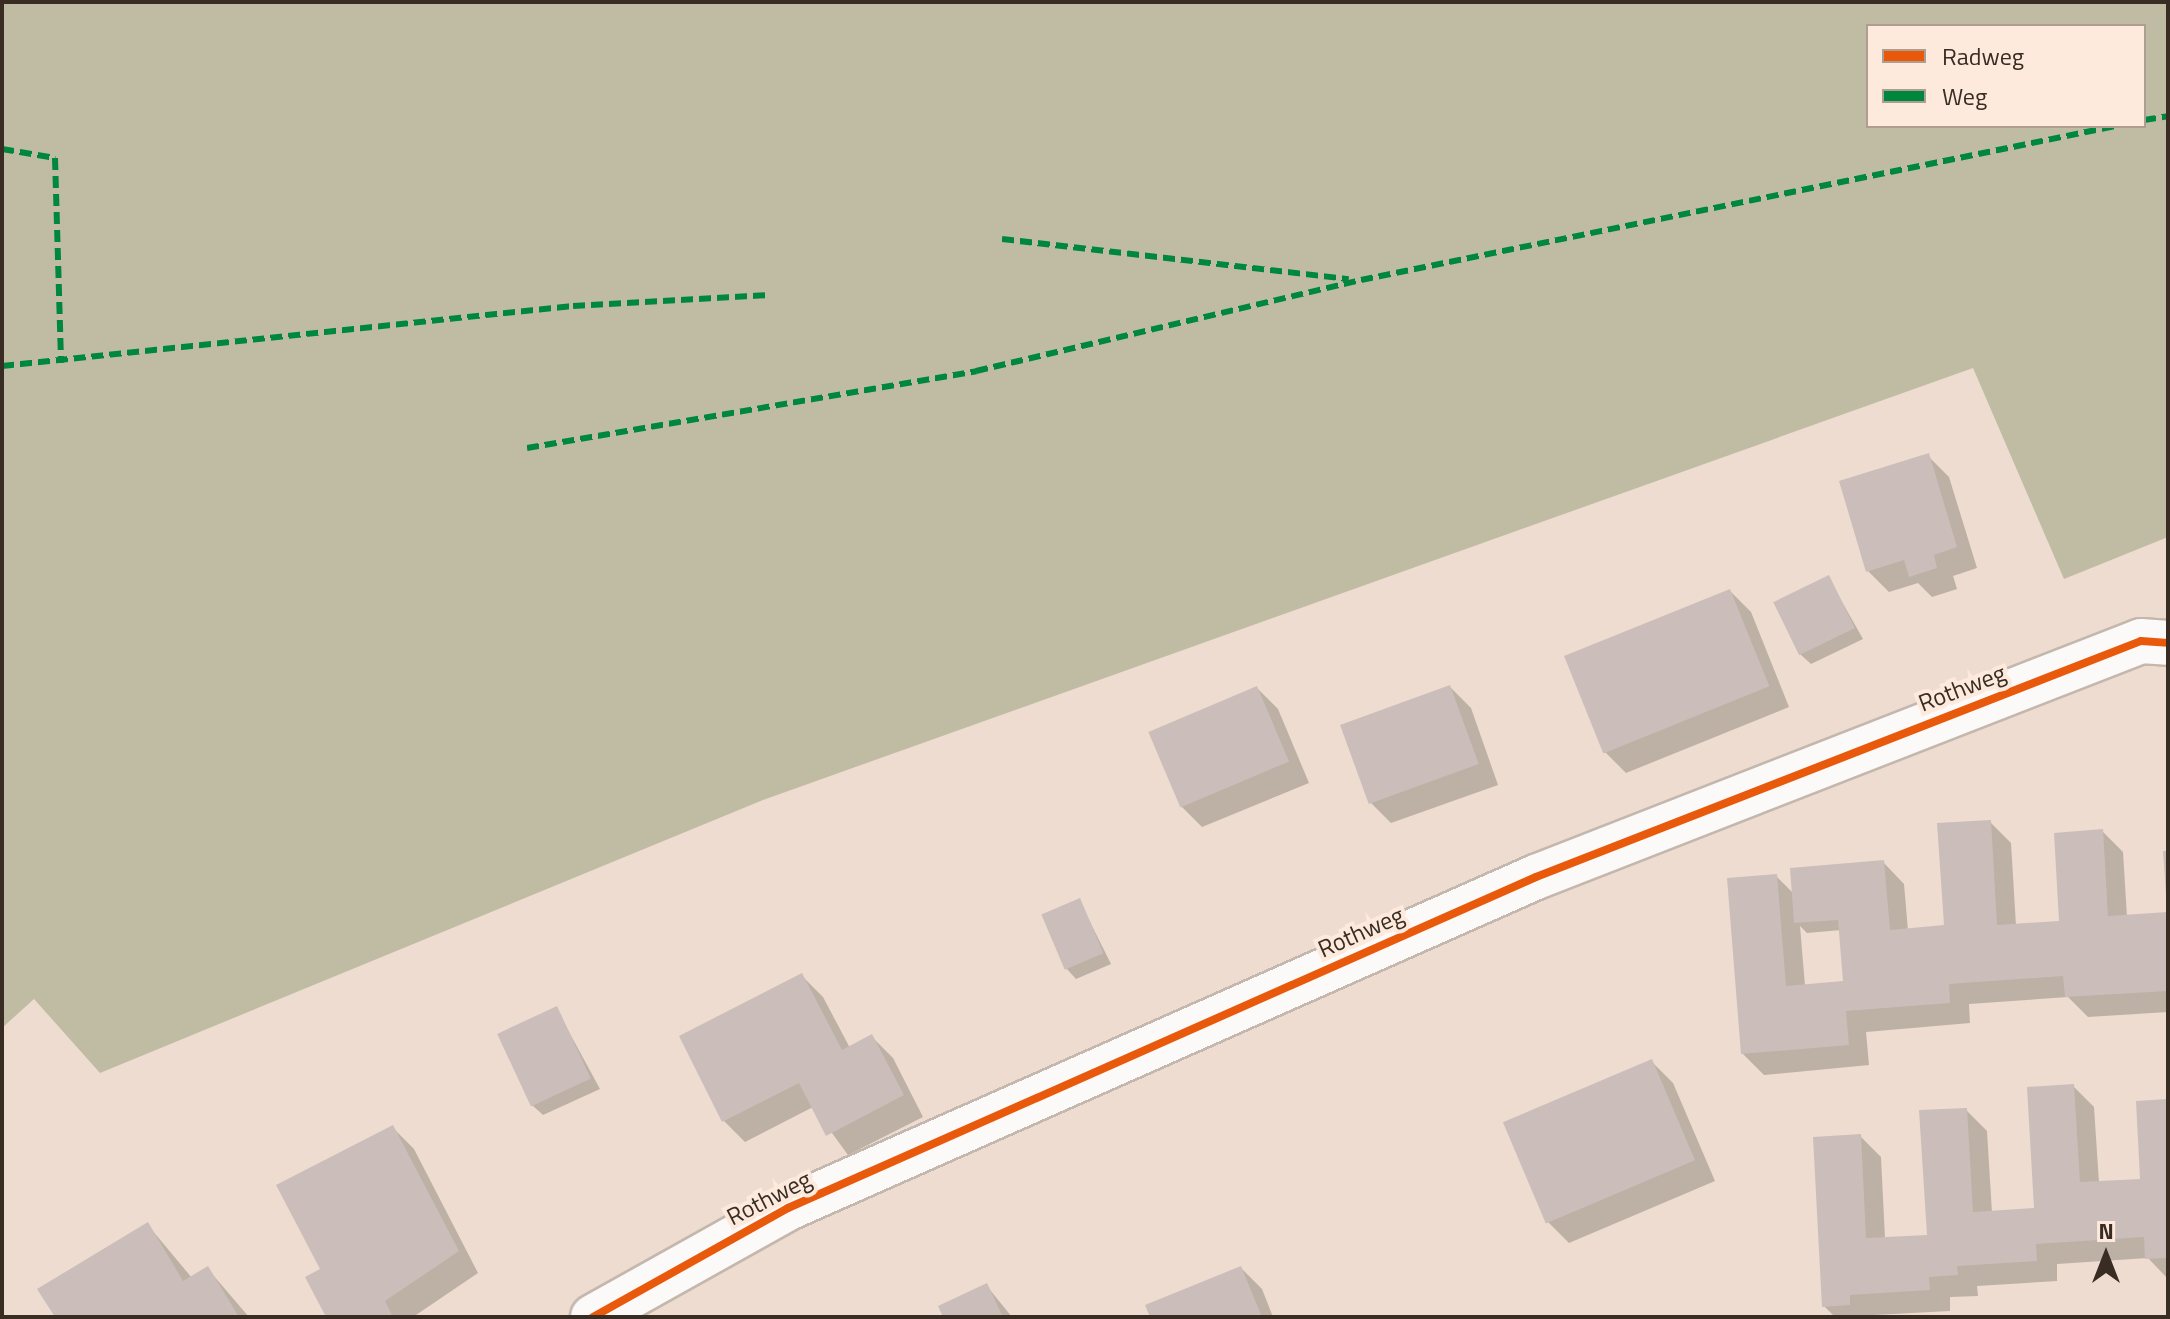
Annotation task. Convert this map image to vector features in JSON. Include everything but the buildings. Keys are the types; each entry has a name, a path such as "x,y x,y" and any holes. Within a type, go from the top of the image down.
{"street":[{"name":"Rothweg","path":"593,1317 788,1208 1615,843 2141,641 2168,643"}],"shaded area":[{"path":"2,2 2168,2 2168,537 2064,579 1973,368 763,800 100,1073 34,999 2,1028"}],"marked path":[{"path":"2146,120 2168,116"},
{"path":"527,448 976,371 1361,280 2105,128"},
{"path":"2,149 55,158 61,363"},
{"path":"1002,239 1349,279"},
{"path":"2,366 573,306 770,295"}],"cycle path":[{"path":"593,1317 788,1208 1536,877 2141,641 2168,643"}]}
